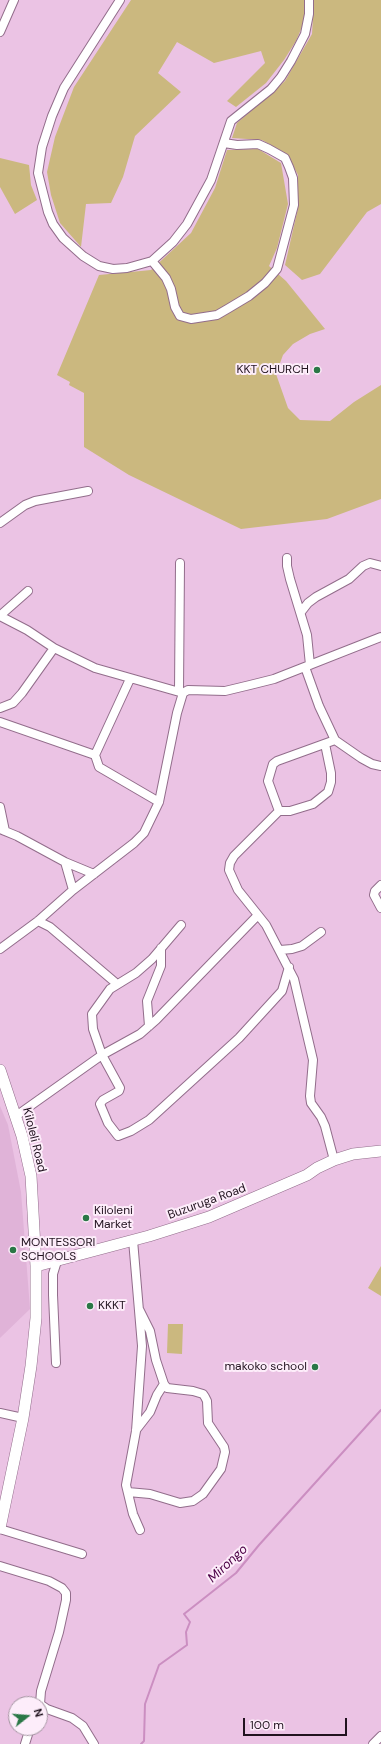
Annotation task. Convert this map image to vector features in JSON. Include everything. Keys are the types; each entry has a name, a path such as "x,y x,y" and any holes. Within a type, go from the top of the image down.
{"main road":[{"name":"Kiloleli Road","path":"0,1070 16,1116 31,1176 36,1266 36,1318 31,1366 23,1418 0,1528"},
{"name":"Buzuruga Road","path":"36,1266 133,1240 215,1215 307,1175 317,1168 334,1160 353,1154 381,1151"}],"street":[{"path":"0,32 14,0"},
{"path":"120,0 64,88 52,116 42,147 38,173 43,195 53,224 64,238 83,256 99,266 113,269 127,268 152,262 173,242 188,224 211,180 231,120 271,89 291,61 305,34 309,14 309,0"},
{"path":"152,262 159,268 166,278 171,289 175,307 180,316 191,318 217,315 249,296 265,283 277,269 294,205 293,178 289,167 285,158 258,144 237,145 224,143"},
{"path":"0,523 25,505 35,501 88,491"},
{"path":"287,558 290,579 307,635 307,666 319,706 335,740 361,758 372,764 381,766"},
{"path":"0,949 38,921 73,890 144,833 159,802 181,692 180,563"},
{"path":"301,612 312,600 349,579 363,566 370,563 381,566"},
{"path":"28,591 1,613 10,621 31,632 54,648 95,668 181,692 188,690 225,691 250,685 307,666 381,637"},
{"path":"0,708 13,703 22,693 54,648"},
{"path":"130,679 95,755 99,767 159,802"},
{"path":"0,722 95,755"},
{"path":"279,811 268,781 273,764 277,761 335,740"},
{"path":"325,744 331,773 331,782 328,792 312,804 290,811 279,811 234,856 230,863 229,870 235,884 266,925 294,979 313,1060 310,1096 311,1103 321,1117 325,1126 334,1160"},
{"path":"0,807 3,830 65,862 94,874"},
{"path":"65,862 73,890"},
{"path":"381,885 376,889 374,895 381,908"},
{"path":"16,1116 102,1055 140,1034 166,1011 258,914"},
{"path":"38,921 50,927 117,984"},
{"path":"181,925 152,959 136,973 110,989 92,1017 93,1029 102,1055 120,1089 103,1100 100,1104 100,1108 116,1134 122,1136 138,1128 149,1120 239,1038 282,991 289,967"},
{"path":"280,950 302,946 321,932"},
{"path":"149,1026 147,1001 161,966 161,948"},
{"path":"133,1240 142,1346 136,1431 126,1485 133,1514 140,1530"},
{"path":"56,1363 53,1295 54,1274 57,1261"},
{"path":"128,1492 150,1494 180,1503 189,1502 203,1494 221,1470 225,1452 222,1443 208,1423 207,1401 203,1394 193,1391 167,1388 164,1384 156,1360 150,1331 140,1309"},
{"path":"136,1431 150,1412 157,1395 164,1384"},
{"path":"0,1413 23,1418"},
{"path":"0,1528 82,1554"},
{"path":"0,1566 49,1581 62,1588 66,1593 66,1600 59,1632 40,1696"},
{"path":"48,1709 72,1718 83,1726 94,1744"},
{"path":"373,1744 381,1736"}],"shaded area":[{"path":"131,0 305,0 306,8 305,20 296,41 284,60 266,83 236,107 227,101 265,63 261,51 214,63 177,42 158,73 181,92 135,136 123,177 111,203 86,204 81,247 60,223 51,195 47,172 55,137 74,87"},
{"path":"314,0 381,0 381,204 367,212 320,274 302,280 285,265 298,208 298,175 287,154 262,140 232,138 237,123 285,81 312,34"},
{"path":"258,149 281,163 288,204 277,248 269,266 286,281 325,329 310,334 293,344 283,355 276,374 288,408 300,420 330,421 354,402 381,385 381,499 327,519 241,529 129,475 84,447 84,393 69,385 70,382 57,375 99,275 151,270 191,233 215,188 227,150"},
{"path":"0,158 29,165 31,185 37,200 15,214 0,187"},
{"name":"MONTESSORI SCHOOLS","path":"0,1106 8,1125 21,1192 30,1309 0,1338"},
{"path":"381,1266 381,1296 368,1288"},
{"path":"168,1324 183,1324 182,1354 167,1353"}],"waterway":[{"name":"Mirongo","path":"141,1744 144,1741 145,1704 159,1665 187,1645 186,1632 190,1622 184,1614 236,1573 259,1545 381,1410"}],"place":[{"name":"KKT CHURCH","path":"317,370"},
{"name":"Kiloleni Market","path":"86,1218"},
{"name":"MONTESSORI SCHOOLS","path":"13,1250"},
{"name":"KKKT","path":"90,1306"},
{"name":"makoko school","path":"315,1367"}]}
